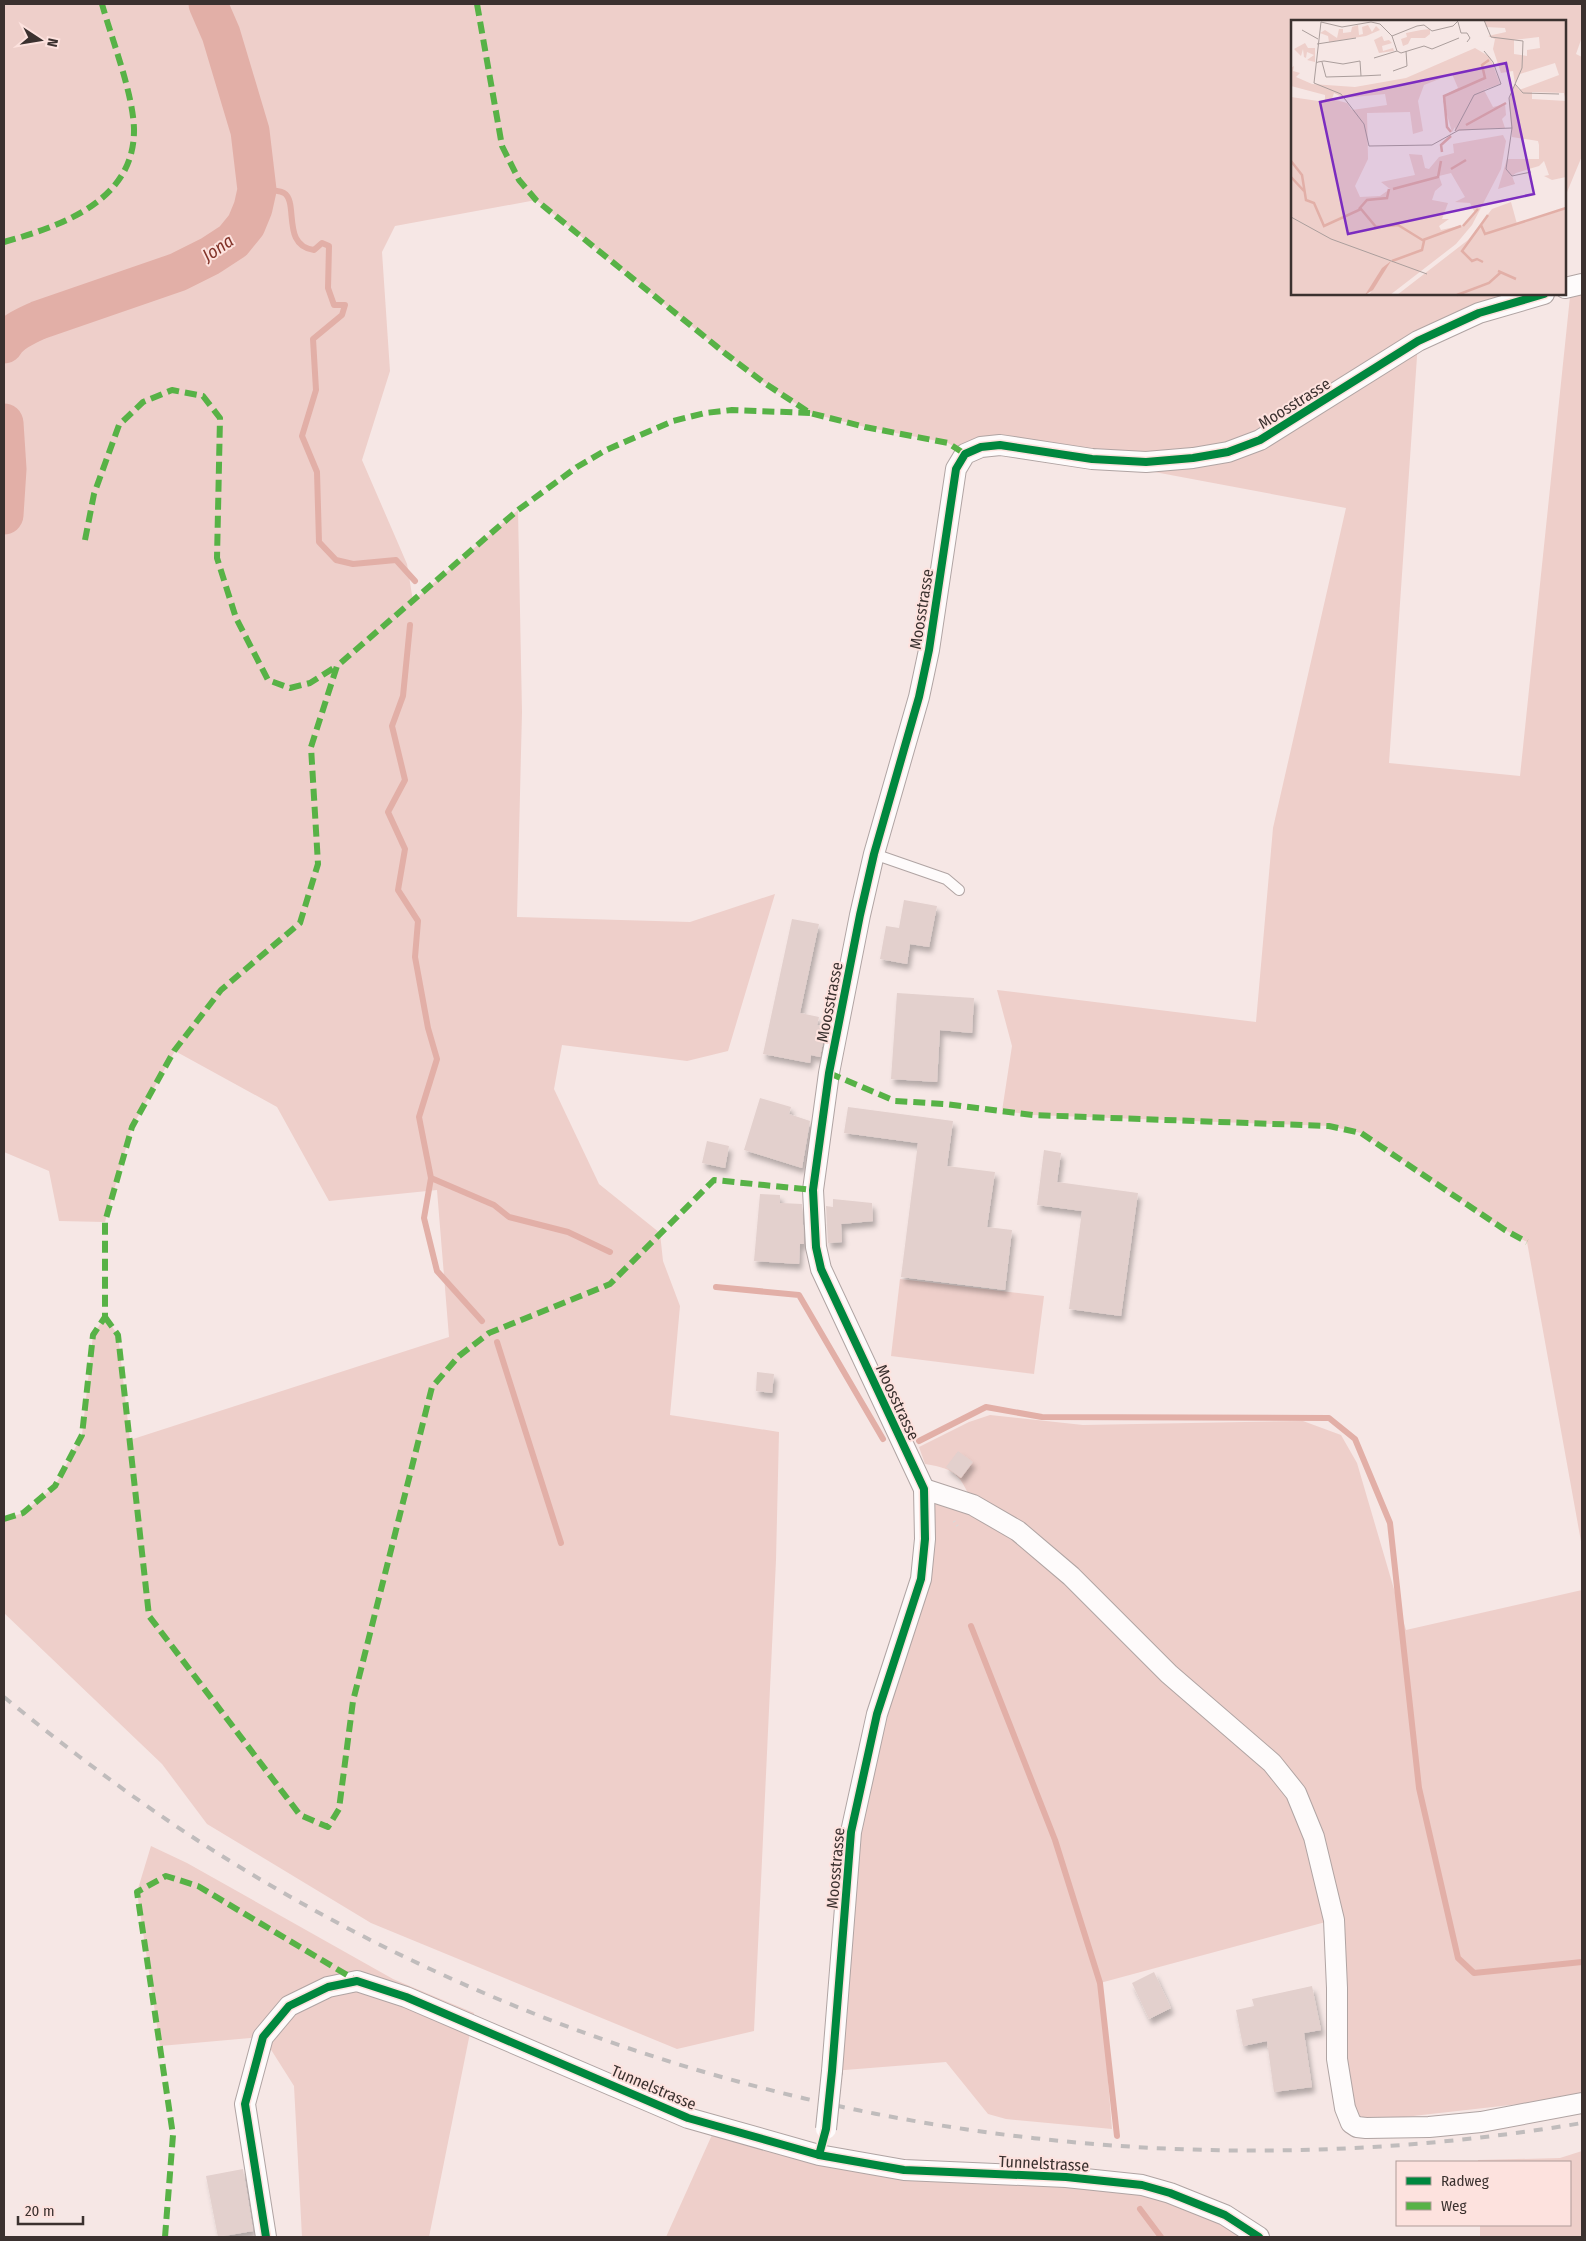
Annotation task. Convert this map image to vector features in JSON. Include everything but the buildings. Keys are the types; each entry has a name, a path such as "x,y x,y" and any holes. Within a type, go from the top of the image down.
{"street":[{"path":"1566,288 1582,284"},
{"name":"Moosstrasse","path":"819,2155 826,2129 832,2071 851,1832 877,1714 921,1579 924,1539 924,1489 821,1269 816,1248 813,1190 829,1073 874,854 919,697 937,606 956,469 965,454 981,447 1000,445 1092,459 1146,462 1193,458 1228,452 1260,440 1418,341 1479,313 1541,295"},
{"path":"924,1489 973,1505 1018,1532 1071,1576 1170,1674 1272,1763 1296,1793 1314,1837 1334,1920 1337,1988 1337,2059 1345,2108 1351,2123 1358,2128 1429,2127 1481,2122 1582,2103"},
{"name":"Tunnelstrasse","path":"266,2237 245,2104 263,2037 289,2006 328,1987 357,1981 406,1997 688,2118 819,2155 904,2170 1066,2176 1142,2185 1170,2192 1225,2214 1259,2237"}],"lane":[{"path":"874,854 946,879 959,890"}],"shaded area":[{"path":"4,4 1582,4 1582,37 1576,54 1582,57 1582,156 1566,195 1566,20 1291,20 1291,295 1509,295 1418,342 1389,763 1520,776 1571,287 1582,284 1582,1547 1527,1242 1505,1230 1361,1133 1329,1126 1033,1115 1002,1111 1012,1046 997,990 1256,1022 1273,828 1346,508 1021,447 965,454 948,443 865,427 810,413 763,382 726,354 536,200 395,226 382,252 390,371 362,460 407,564 413,601 518,510 522,712 517,917 690,922 775,894 728,1051 687,1061 562,1045 554,1089 599,1184 660,1233 663,1261 680,1306 670,1415 779,1432 776,1560 754,2031 677,2049 371,1923 207,1824 162,1764 4,1613 4,1519 23,1513 55,1486 82,1435 93,1335 105,1317 118,1335 130,1440 449,1337 437,1190 329,1201 277,1107 175,1051 132,1127 105,1222 59,1221 49,1171 4,1152"},
{"path":"900,1279 1044,1296 1034,1374 891,1356"},
{"path":"990,1415 1083,1425 1303,1421 1341,1435 1357,1463 1406,1630 1582,1590 1582,2097 1351,2123 1333,1920 1100,1983 1112,2129 1006,2119 988,2114 946,2062 832,2071 851,1832 921,1579 924,1489 973,1504 961,1480 945,1468 925,1464 919,1447 969,1422"},
{"path":"151,1846 187,1863 393,1979 474,2013 429,2237 302,2237 294,2086 263,2037 160,2046 137,1892"},
{"path":"716,2126 819,2155 1142,2185 1259,2237 666,2237"},
{"path":"1582,2151 1582,2237 1480,2237 1480,2226 1571,2226 1571,2161 1478,2160 1560,2158"}],"waterway":[{"name":"Jona","path":"4,344 15,333 39,320 178,272 210,256 233,241 246,225 253,208 257,190 250,131 221,34 208,4"},
{"path":"257,190 271,190 284,193 290,205 294,233 304,247 314,250 322,243 329,246 328,288 334,305 345,305 342,315 313,339 316,390 302,436 317,472 319,542 336,560 353,564 396,560 415,581"},
{"name":"Jona","path":"4,423 7,469 4,515"},
{"path":"410,625 403,696 392,726 405,780 388,812 405,849 398,890 418,921 415,957 428,1028 437,1059 419,1117 431,1178 494,1205 509,1217 568,1232 610,1252"},
{"path":"431,1178 424,1218 437,1271 482,1321"},
{"path":"716,1287 799,1295 883,1439"},
{"path":"497,1342 561,1543"},
{"path":"919,1441 986,1407 1042,1417 1329,1418 1355,1439 1390,1523 1419,1788 1458,1958 1474,1973 1582,1962"},
{"path":"971,1626 1055,1840 1100,1983 1117,2136"},
{"path":"1140,2209 1161,2237"}],"railway":[{"path":"4,1697 114,1783 171,1823 230,1861 384,1947 545,2018 712,2074 882,2115 1055,2140 1231,2150 1407,2145 1582,2123"}],"marked path":[{"path":"4,242 48,228 91,207 108,192 122,175 131,154 134,129 130,99 102,4"},
{"path":"477,4 502,146 519,180 536,200 726,354 763,382 810,413 865,427 948,443 965,454"},
{"path":"85,540 94,494 119,425 143,402 172,390 203,396 220,418 217,558 236,618 268,680 290,688 310,683 337,666"},
{"path":"4,1519 23,1513 55,1486 82,1435 93,1335 105,1317 105,1222 132,1127 174,1051 221,990 300,923 318,864 311,747 337,666 518,510 577,467 606,450 673,421 705,413 732,410 810,413"},
{"path":"829,1073 895,1101 945,1104 1033,1115 1329,1126 1361,1133 1505,1230 1527,1242"},
{"path":"105,1317 118,1335 149,1616 300,1815 328,1827 339,1809 353,1701 432,1387 459,1356 489,1333 610,1284 714,1180 813,1190"},
{"path":"165,2237 173,2135 137,1892 166,1876 198,1886 357,1981"}],"cycle path":[{"path":"819,2155 826,2129 832,2071 851,1832 877,1714 921,1579 925,1539 924,1489 821,1269 816,1247 813,1190 829,1073 860,915 874,854 919,697 929,650 956,469 965,454 981,447 1000,445 1092,459 1146,462 1193,458 1228,452 1260,440 1418,341 1479,313 1541,295"},
{"path":"266,2237 245,2104 263,2037 289,2006 328,1987 357,1981 406,1997 688,2118 819,2155 904,2170 1066,2177 1142,2185 1170,2193 1225,2215 1259,2237"}]}
